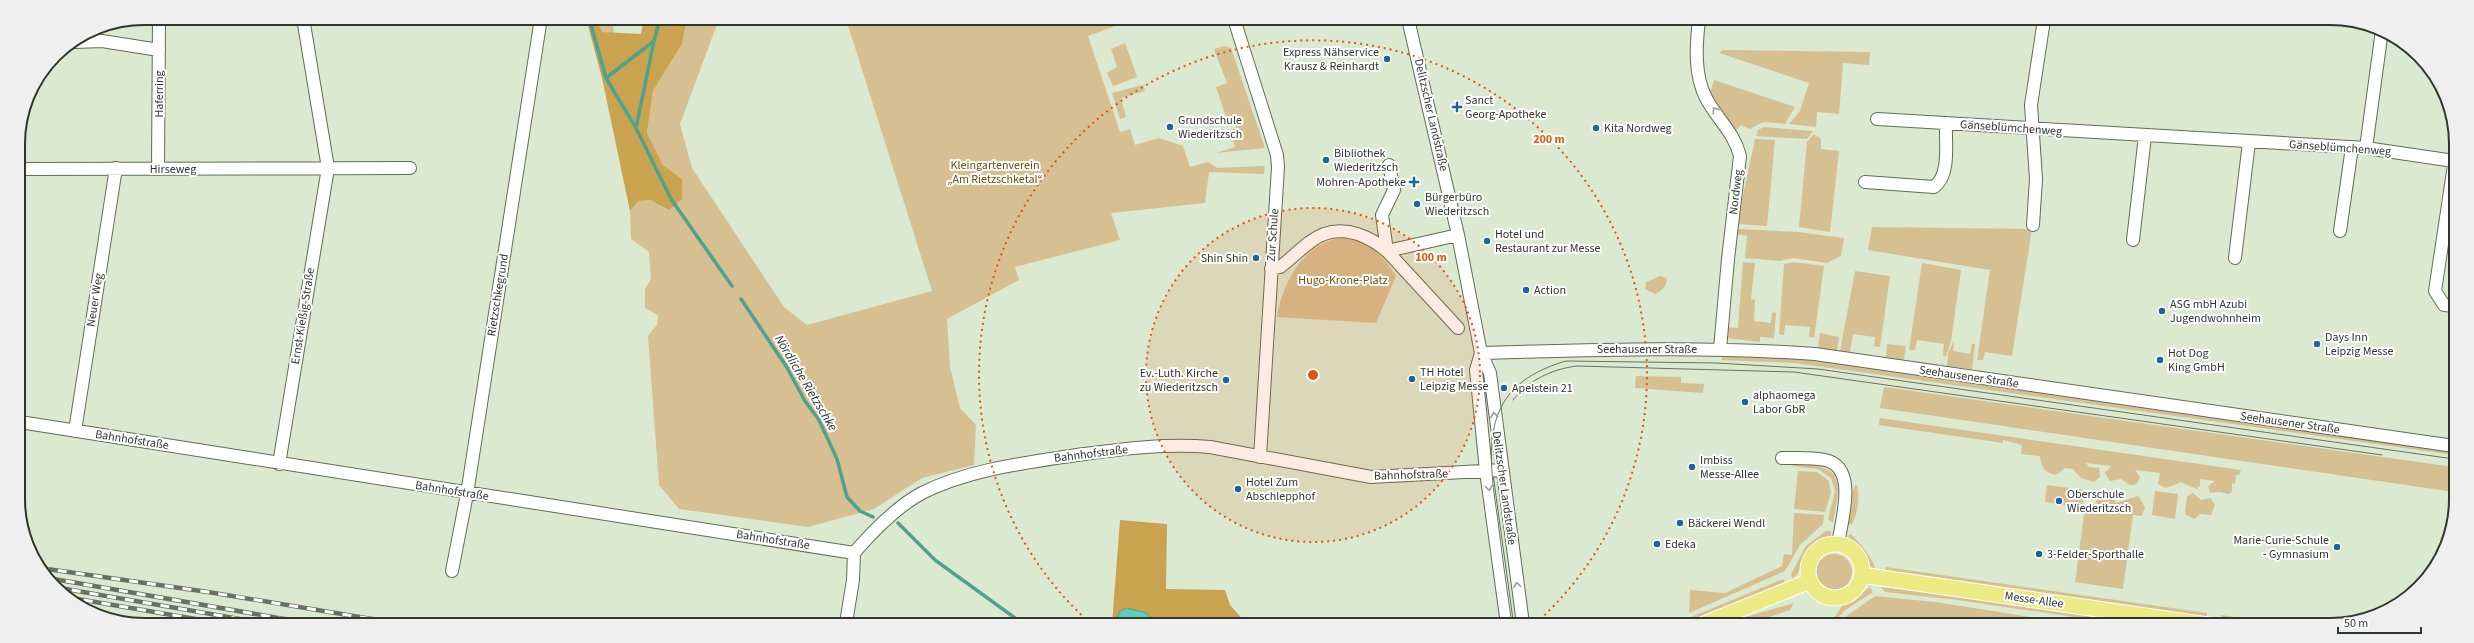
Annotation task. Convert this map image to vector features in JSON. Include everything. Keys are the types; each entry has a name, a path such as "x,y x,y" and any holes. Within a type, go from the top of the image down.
{"main road":[{"path":"1838,545 1851,550 1856,555 1861,568 1861,575 1853,591 1837,598 1818,592 1810,581 1808,568 1814,555 1824,547 1838,545"},
{"name":"Messe-Allee","path":"1861,575 2159,618"},
{"path":"1719,618 1810,581"}],"street":[{"name":"Haferring","path":"158,169 159,25"},
{"name":"Ernst-Kießig-Straße","path":"279,464 328,168 303,25"},
{"name":"Rietzschkegrund","path":"452,571 467,494 540,25"},
{"name":"Zur Schule","path":"1236,25 1277,155 1278,167 1260,457"},
{"name":"Delitzscher Landstraße","path":"1409,25 1458,235 1481,353 1490,373 1501,470 1522,618"},
{"name":"Nordweg","path":"1698,25 1696,46 1703,90 1736,142 1740,156 1728,259 1720,349"},
{"path":"2033,225 2036,179 2031,105 2043,25"},
{"path":"2366,148 2381,37"},
{"path":"83,42 102,41 159,50"},
{"name":"Gänseblümchenweg","path":"1877,119 2366,148 2449,161"},
{"path":"1865,182 1934,187 1941,182 1944,172 1946,123"},
{"path":"2133,240 2145,136"},
{"path":"2235,258 2249,142"},
{"path":"2340,230 2352,147"},
{"path":"1387,251 1382,216 1394,190 1389,165"},
{"name":"Neuer Weg","path":"75,431 116,168"},
{"path":"328,168 410,168"},
{"name":"Hirseweg","path":"25,169 328,168"},
{"path":"2449,198 2435,291 2444,305 2449,306"},
{"path":"1271,268 1280,267 1324,234 1343,232 1372,238 1387,251 1458,328"},
{"path":"1387,251 1458,235"},
{"name":"Seehausener Straße","path":"1481,353 1619,349 1720,349 1827,356 2449,445"},
{"name":"Delitzscher Landstraße","path":"1481,353 1476,370 1486,471 1506,618"},
{"name":"Bahnhofstraße","path":"25,423 467,494 854,553 880,525 901,506 922,493 982,471 1052,459 1150,447 1184,445 1210,447 1371,477 1501,470"},
{"path":"1782,458 1825,460 1832,463 1842,473 1846,485 1838,545"},
{"path":"847,618 853,580 854,553"}],"green space":[{"path":"599,25 613,25 614,33 602,32"},
{"name":"Kleingartenverein „Am Rietzschketal“","path":"686,25 717,25 680,124 692,168 784,307 807,325 932,291 848,25 1118,25 1088,36 1120,132 1130,129 1135,145 1159,138 1183,146 1190,167 1208,162 1217,168 1262,166 1265,167 1264,174 1209,172 1205,203 1111,213 1120,240 1015,267 1019,280 947,319 950,367 960,408 976,425 974,465 922,478 874,509 808,527 679,509 659,485 648,336 657,325 658,315 645,308 645,289 651,279 649,252 631,239 630,211 637,201 650,200 669,210 682,179 663,165 647,133 653,91 682,44"},
{"path":"1125,43 1137,77 1113,86 1107,73 1117,67 1111,49"},
{"path":"1224,46 1231,48 1265,148 1216,153 1235,147 1230,130 1236,128 1232,118 1227,120 1216,87 1227,83 1214,49"},
{"path":"1723,50 1870,52 1869,65 1843,63 1839,114 1817,112 1816,127 1789,124 1800,111 1809,83 1719,53"},
{"path":"1714,80 1795,107 1785,124 1763,122 1750,129 1741,125 1736,130 1724,120 1709,97"},
{"path":"1143,85 1145,91 1121,98 1126,117 1120,119 1112,93"},
{"path":"1764,127 1813,131 1807,139 1756,136 1758,130"},
{"path":"1814,134 1821,139 1821,149 1839,151 1830,232 1799,227 1807,142"},
{"path":"1755,139 1775,140 1767,226 1737,224"},
{"path":"1872,227 2032,229 2012,356 1985,352 1983,360 1977,360 1990,270 1868,250"},
{"path":"1737,229 1798,232 1844,238 1841,256 1827,263 1793,258 1780,261 1745,258 1747,236 1737,234"},
{"name":"Hugo-Krone-Platz","path":"1343,238 1369,245 1380,255 1396,276 1376,323 1277,317 1284,291 1290,278 1307,255 1317,246 1329,241"},
{"path":"1743,262 1755,263 1751,299 1755,300 1754,321 1771,323 1772,312 1776,313 1774,338 1760,337 1760,342 1727,338 1725,327 1738,328"},
{"path":"1794,262 1824,266 1814,338 1809,337 1810,327 1785,325 1784,335 1779,334 1784,264"},
{"path":"1922,263 1961,270 1951,341 1946,356 1943,356 1944,344 1917,340 1915,350 1909,350"},
{"path":"1855,271 1890,276 1880,347 1874,346 1875,337 1853,334 1850,352 1840,351"},
{"path":"1660,276 1667,278 1665,286 1662,289 1655,294 1645,289 1646,282"},
{"path":"1820,333 1839,337 1837,351 1818,348"},
{"path":"1954,341 1953,351 1970,354 1972,344 1975,344 1972,369 1947,366 1948,353"},
{"path":"1887,344 1906,346 1904,360 1886,357"},
{"path":"1722,355 1779,356 1839,363 2449,450 2449,454 1794,363 1722,360"},
{"path":"1636,376 1681,377 1681,383 1704,384 1703,393 1635,388"},
{"path":"1884,387 2449,466 2449,491 1880,408"},
{"path":"1880,418 2241,470 2239,475 2236,475 2235,484 2232,483 2232,492 2229,494 2219,492 2210,493 2208,486 2215,481 2200,479 2200,485 2197,489 2181,482 2166,488 2158,484 2160,473 2135,470 2140,477 2137,484 2130,485 2121,479 2110,481 2105,473 2111,466 2086,463 2089,467 2099,468 2100,477 2094,482 2081,478 2073,469 2065,468 2056,475 2049,473 2044,469 2040,456 2021,454 2022,445 2003,440 2003,443 1879,425"},
{"path":"1798,463 1825,468 1832,473 1838,487 1833,523 1828,519 1835,491 1831,478 1818,469 1791,466"},
{"path":"1798,471 1817,472 1829,481 1831,493 1825,512 1794,509"},
{"path":"1856,484 1858,493 1857,510 1854,521 1852,524 1848,525 1852,493"},
{"path":"2047,485 2085,490 2082,508 2045,502"},
{"path":"2155,491 2178,494 2175,519 2152,515"},
{"path":"2100,492 2110,492 2116,503 2138,496 2145,507 2142,516 2133,515 2123,589 2075,582 2085,508 2099,510 2096,502"},
{"path":"2193,493 2201,500 2210,498 2215,505 2211,515 2200,514 2194,519 2185,514 2187,496"},
{"path":"1794,513 1824,515 1823,524 1800,545 1785,571 1689,613 1690,590 1725,593 1782,566 1784,554 1792,555"},
{"path":"1826,531 1831,531 1831,536 1809,550 1797,575 1792,579 1791,574 1806,546"},
{"path":"1850,534 1865,550 1875,569 1867,563 1860,554 1848,536"},
{"path":"1834,554 1844,557 1849,562 1852,572 1849,582 1844,587 1834,590 1824,587 1819,582 1816,572 1819,562 1824,557"},
{"path":"1886,567 2207,613 2207,616 2204,618 1884,571"},
{"path":"1783,579 1785,582 1700,618 1689,618"},
{"path":"1870,587 1873,592 1844,611 1838,618 1834,618 1842,606"},
{"path":"1881,587 1958,595 2116,618 2082,618 1957,600 1885,592"},
{"path":"1875,596 1935,602 2037,618 1846,618 1848,615"},
{"path":"1794,603 1790,610 1773,616 1764,618 1743,618"},
{"path":"2221,615 2241,618 2222,618"}],"shaded area":[{"path":"588,25 599,25 602,32 641,34 643,25 686,25 682,44 653,91 647,133 663,165 682,179 682,199 669,210 650,200 638,201 630,211 602,78"},
{"path":"1120,520 1167,524 1166,589 1225,590 1230,605 1242,618 1112,618"}],"water":[{"path":"1127,608 1146,613 1151,618 1118,618 1119,612"}],"waterway":[{"name":"Nördliche Rietzschke","path":"591,25 606,78 636,128 671,199 732,286"},
{"name":"Nördliche Rietzschke","path":"606,78 654,41 658,25"},
{"name":"Nördliche Rietzschke","path":"636,128 654,41"},
{"name":"Nördliche Rietzschke","path":"741,299 786,366 805,401 819,420 837,459 847,497 860,511 873,517"},
{"name":"Nördliche Rietzschke","path":"898,523 935,560 1015,618"}],"tram line":[{"path":"1511,618 1494,494 1492,444 1495,423 1503,403 1517,386 1538,372 1566,361 1716,363 1818,369 2449,458"},
{"path":"1513,400 1534,381 1550,373 1577,366 1794,372 2382,455"}],"railway":[{"path":"48,569 208,592 366,618"},
{"path":"57,580 278,618"},
{"path":"67,589 234,618"},
{"path":"80,599 190,618"}],"place":[{"name":"Express Nähservice Krausz & Reinhardt","path":"1387,59"},
{"name":"Sanct Georg-Apotheke","path":"1457,107"},
{"name":"Grundschule Wiederitzsch","path":"1170,127"},
{"name":"Kita Nordweg","path":"1596,128"},
{"name":"Bibliothek Wiederitzsch","path":"1326,160"},
{"name":"Mohren-Apotheke","path":"1414,182"},
{"name":"Bürgerbüro Wiederitzsch","path":"1417,204"},
{"name":"Hotel und Restaurant zur Messe","path":"1487,241"},
{"name":"Shin Shin","path":"1256,258"},
{"name":"Action","path":"1526,290"},
{"name":"ASG mbH Azubi Jugendwohnheim","path":"2162,311"},
{"name":"Days Inn Leipzig Messe","path":"2317,344"},
{"name":"Hot Dog King GmbH","path":"2160,360"},
{"name":"TH Hotel Leipzig Messe","path":"1412,379"},
{"name":"Ev.-Luth. Kirche zu Wiederitzsch","path":"1226,380"},
{"name":"Apelstein 21","path":"1504,388"},
{"name":"alphaomega Labor GbR","path":"1745,402"},
{"name":"Imbiss Messe-Allee","path":"1692,467"},
{"name":"Hotel Zum Abschlepphof","path":"1238,489"},
{"name":"Oberschule Wiederitzsch","path":"2059,501"},
{"name":"Bäckerei Wendl","path":"1680,523"},
{"name":"Edeka","path":"1657,544"},
{"name":"Marie-Curie-Schule - Gymnasium","path":"2337,547"},
{"name":"3-Felder-Sporthalle","path":"2039,554"}]}
